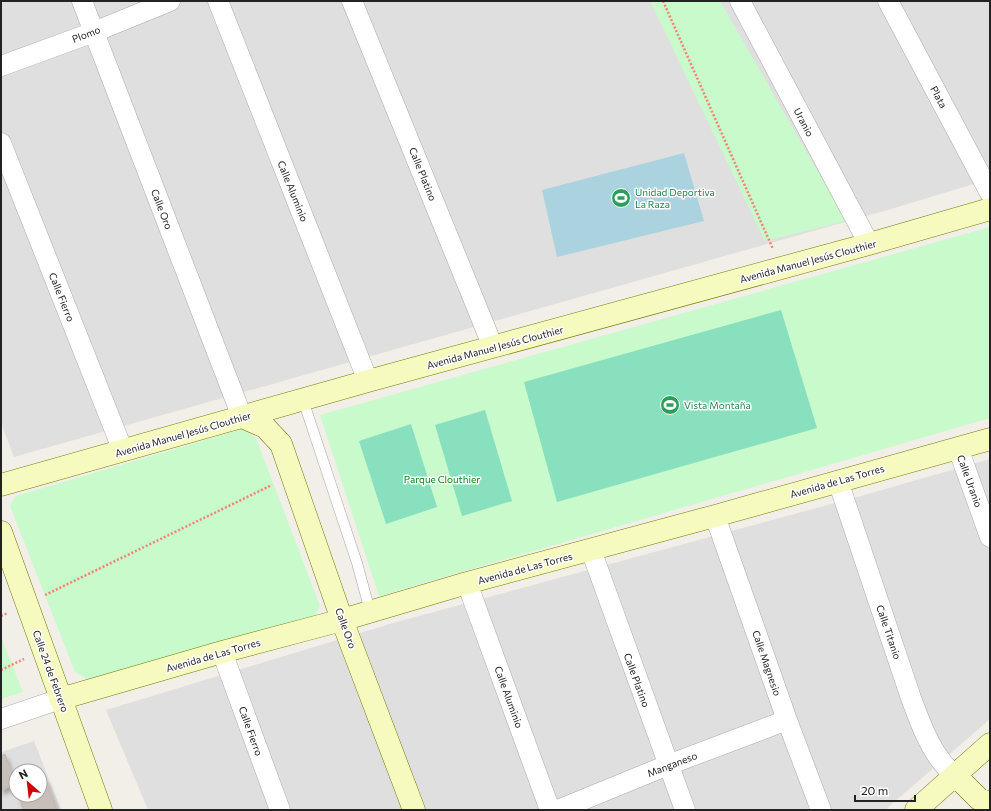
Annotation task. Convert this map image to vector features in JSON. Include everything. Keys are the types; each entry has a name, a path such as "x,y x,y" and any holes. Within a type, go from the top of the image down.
{"street":[{"name":"Calle Oro","path":"82,1 242,417"},
{"name":"Plomo","path":"1,66 94,32 170,1"},
{"name":"Calle Aluminio","path":"218,1 368,381"},
{"name":"Calle Platino","path":"352,1 493,348"},
{"name":"Uranio","path":"740,1 869,244"},
{"name":"Plata","path":"888,1 990,193"},
{"name":"Calle Fierro","path":"1,143 123,451"},
{"name":"Avenida Manuel Jesús Clouthier","path":"1,485 242,417 310,400 368,381 493,348 990,209"},
{"path":"281,444 282,428 286,418 294,410 310,400"},
{"path":"242,417 265,427 281,444"},
{"name":"Avenida de Las Torres","path":"60,699 222,652 342,620 467,583 715,516 990,439"},
{"name":"Calle Oro","path":"281,444 342,620 414,810"},
{"name":"Calle Uranio","path":"958,448 990,536"},
{"name":"Calle Titanio","path":"838,481 911,698 930,744 942,762 955,775"},
{"name":"Calle Magnesio","path":"715,516 787,720 821,810"},
{"name":"Calle 24 de Febrero","path":"1,532 101,810"},
{"name":"Calle Platino","path":"590,550 685,810"},
{"name":"Calle Aluminio","path":"467,583 550,810"},
{"name":"Calle Fierro","path":"222,652 280,810"},
{"path":"1,719 60,699"},
{"name":"Manganeso","path":"558,810 668,765 787,720"},
{"path":"916,810 990,744"},
{"path":"955,775 979,799 990,803"}],"lane":[{"path":"310,400 370,612"}],"path":[{"path":"663,1 782,268"},
{"path":"1,616 292,476"},
{"path":"1,670 43,650"}],"shaded area":[{"path":"1,1 990,1 990,179 891,209 14,457 1,423"},
{"path":"990,459 990,719 885,810 148,810 106,710 393,623 868,494"},
{"path":"34,741 43,763 8,763 8,803 48,803 48,777 61,810 1,810 1,752"}],"green space":[{"path":"650,1 720,1 846,221 765,241"},
{"name":"Parque Clouthier","path":"990,227 990,418 379,596 320,415"},
{"name":"Vista Montaña","path":"781,310 817,428 557,502 524,382"},
{"path":"485,410 512,501 462,516 435,425"},
{"path":"411,424 437,507 386,524 359,441"},
{"path":"242,429 256,438 320,606 314,618 89,680 75,672 10,506 16,496"},
{"path":"1,637 23,692 1,699"}],"water":[{"path":"684,153 704,221 557,257 542,190"}],"building":[{"path":"5,754 8,763 8,787 1,790 1,756"},
{"path":"48,786 57,810 24,810 21,803 48,803"}],"place":[{"name":"Unidad Deportiva La Raza","path":"621,198"},
{"name":"Vista Montaña","path":"670,405"}]}
